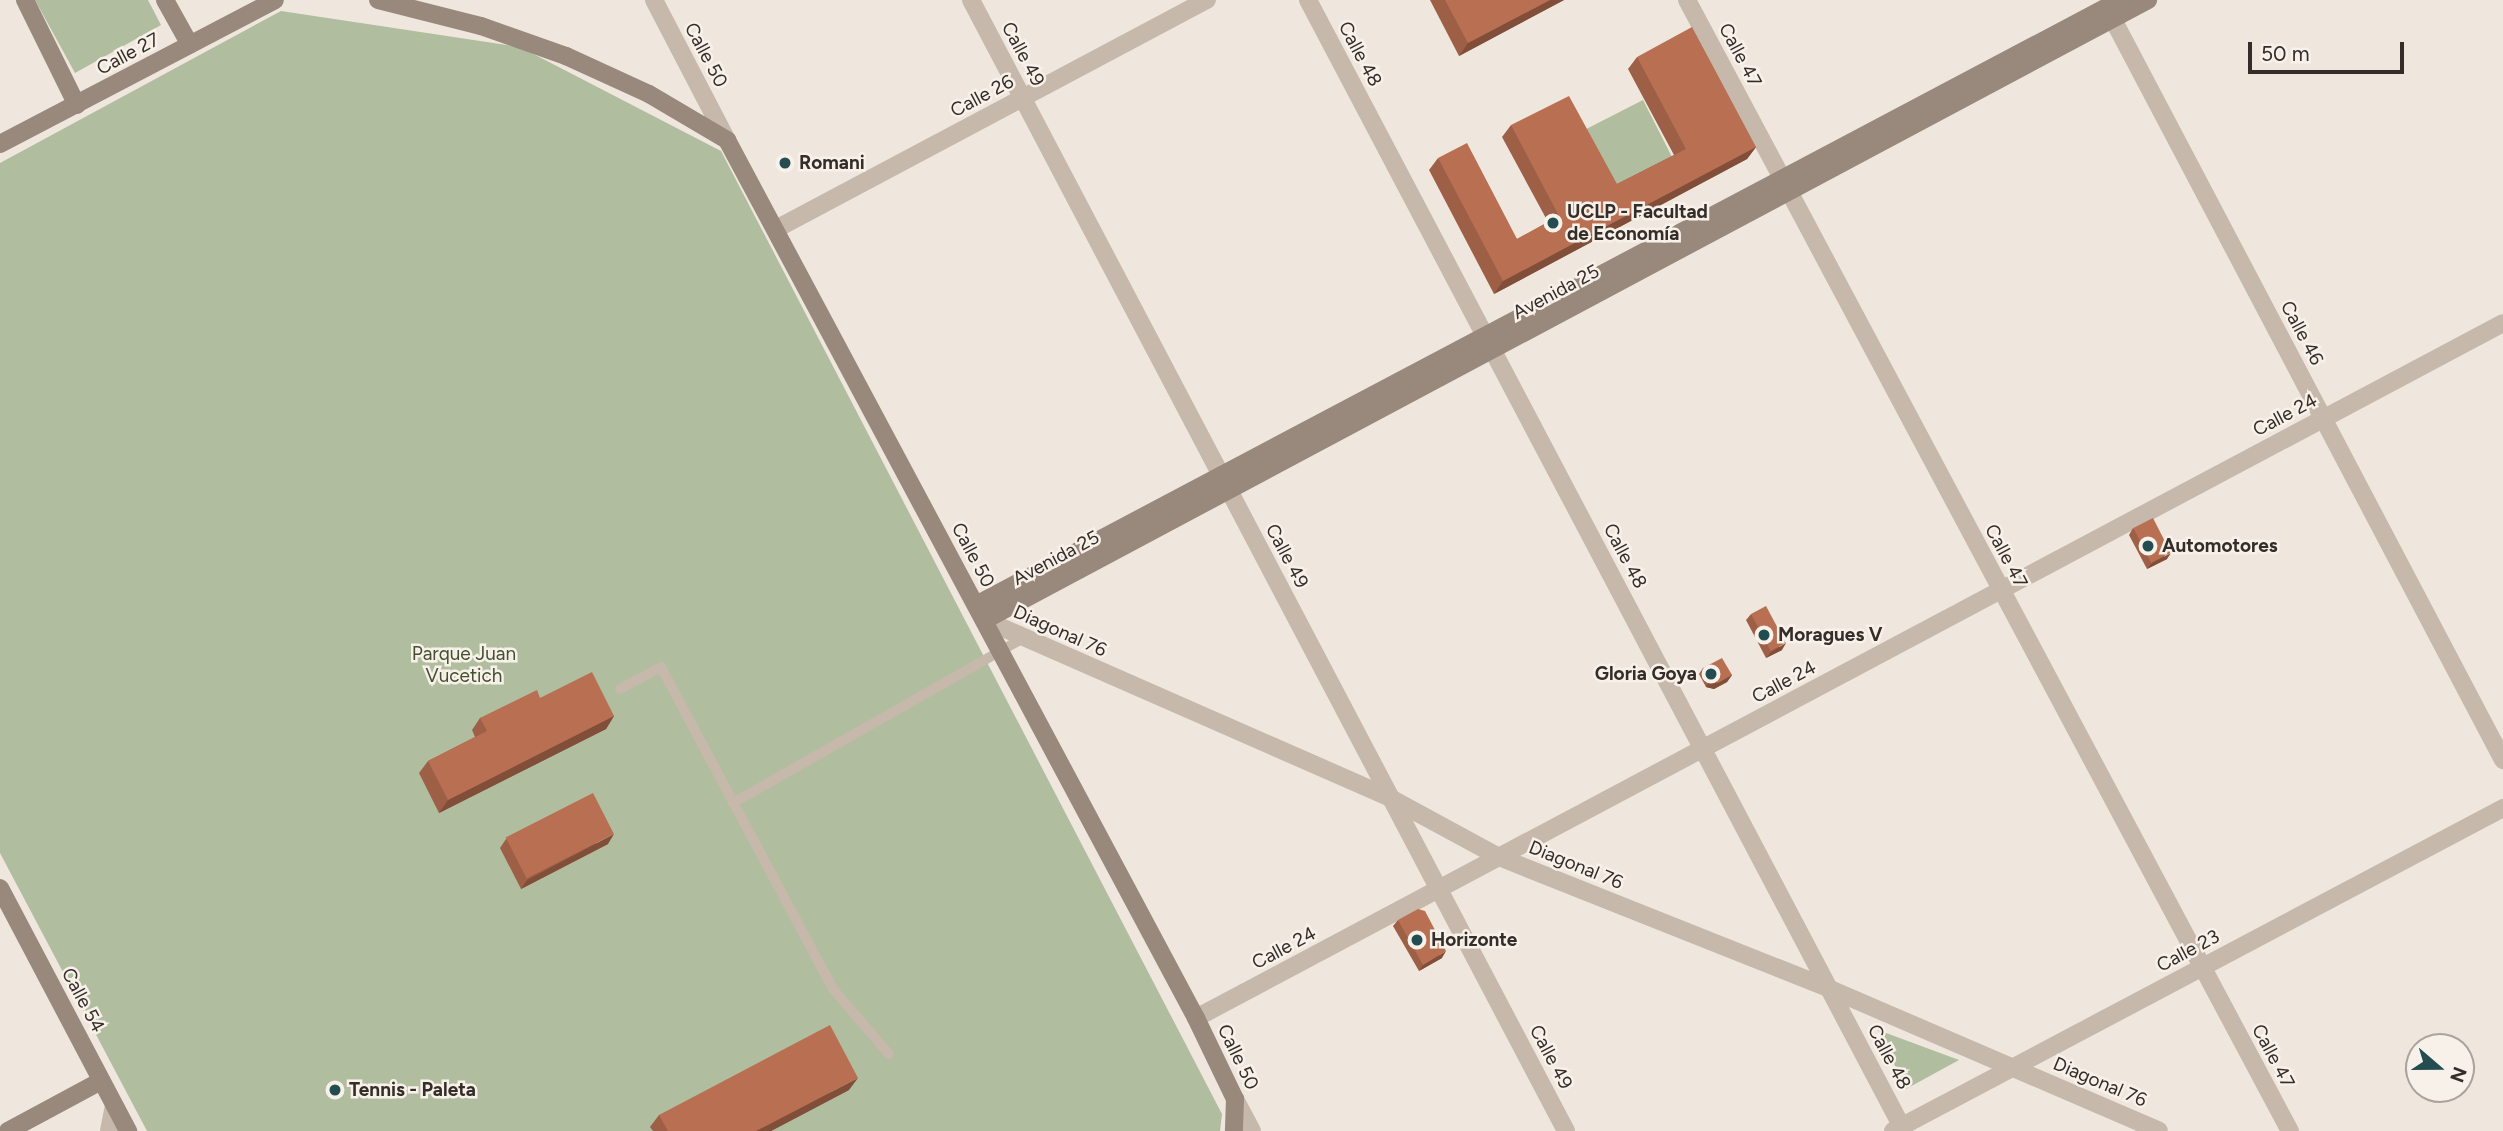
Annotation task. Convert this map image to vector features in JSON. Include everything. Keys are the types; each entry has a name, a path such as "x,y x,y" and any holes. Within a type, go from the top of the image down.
{"main road":[{"path":"25,0 77,105"},
{"path":"165,0 190,45"},
{"name":"Calle 27","path":"0,144 275,0"},
{"path":"377,0 481,26 566,56 649,94 727,140"},
{"name":"Avenida 25","path":"981,613 1786,185 2110,7 2148,0"},
{"name":"Calle 50","path":"727,140 1196,1018 1235,1099"},
{"name":"Calle 54","path":"0,888 128,1131"},
{"path":"8,1131 101,1081"},
{"path":"1234,1131 1235,1099"}],"street":[{"name":"Calle 50","path":"654,0 727,140"},
{"name":"Calle 49","path":"971,0 1566,1131"},
{"name":"Calle 26","path":"776,229 1207,0"},
{"name":"Calle 48","path":"1308,0 1830,989 1900,1130"},
{"name":"Calle 47","path":"1687,0 2290,1131"},
{"name":"Calle 46","path":"2110,7 2503,760"},
{"name":"Calle 24","path":"1196,1018 2503,323"},
{"name":"Diagonal 76","path":"981,613 1023,638 1392,799 1499,857 1830,989 2159,1131"},
{"name":"Calle 23","path":"1900,1130 2503,808"},
{"name":"Calle 50","path":"1235,1099 1252,1131"},
{"path":"109,1131 114,1105"}],"lane":[{"path":"733,803 1023,638"},
{"path":"620,689 661,667 833,989 889,1054"}],"green space":[{"path":"35,0 148,0 161,25 75,73"},
{"name":"Parque Juan Vucetich","path":"281,11 520,47 721,151 1222,1114 1220,1131 147,1131 0,853 0,163"},
{"path":"1643,100 1673,159 1608,192 1578,133"},
{"path":"1878,1030 1959,1060 1906,1089"}],"building":[{"path":"1445,0 1550,0 1468,43"},
{"path":"1692,27 1756,147 1503,281 1438,158 1467,143 1517,239 1559,216 1511,125 1569,96 1617,184 1686,149 1637,57"},
{"name":"Automotores","path":"2153,518 2171,553 2151,563 2133,528"},
{"path":"1766,606 1786,643 1771,651 1751,614"},
{"path":"1722,658 1732,675 1718,683 1710,681 1703,668"},
{"path":"592,672 614,716 448,800 428,761 487,731 480,718 537,690 540,698"},
{"path":"593,793 614,834 527,878 506,837"},
{"name":"Horizonte","path":"1418,909 1425,911 1446,951 1423,965 1398,920"},
{"path":"830,1025 858,1078 756,1131 668,1131 659,1115"}],"place":[{"name":"Romani","path":"785,163"},
{"name":"UCLP - Facultad de Economía","path":"1553,223"},
{"name":"Automotores","path":"2148,546"},
{"name":"Moragues V","path":"1764,635"},
{"name":"Gloria Goya","path":"1711,674"},
{"name":"Horizonte","path":"1417,940"},
{"name":"Tennis - Paleta","path":"335,1090"}]}
